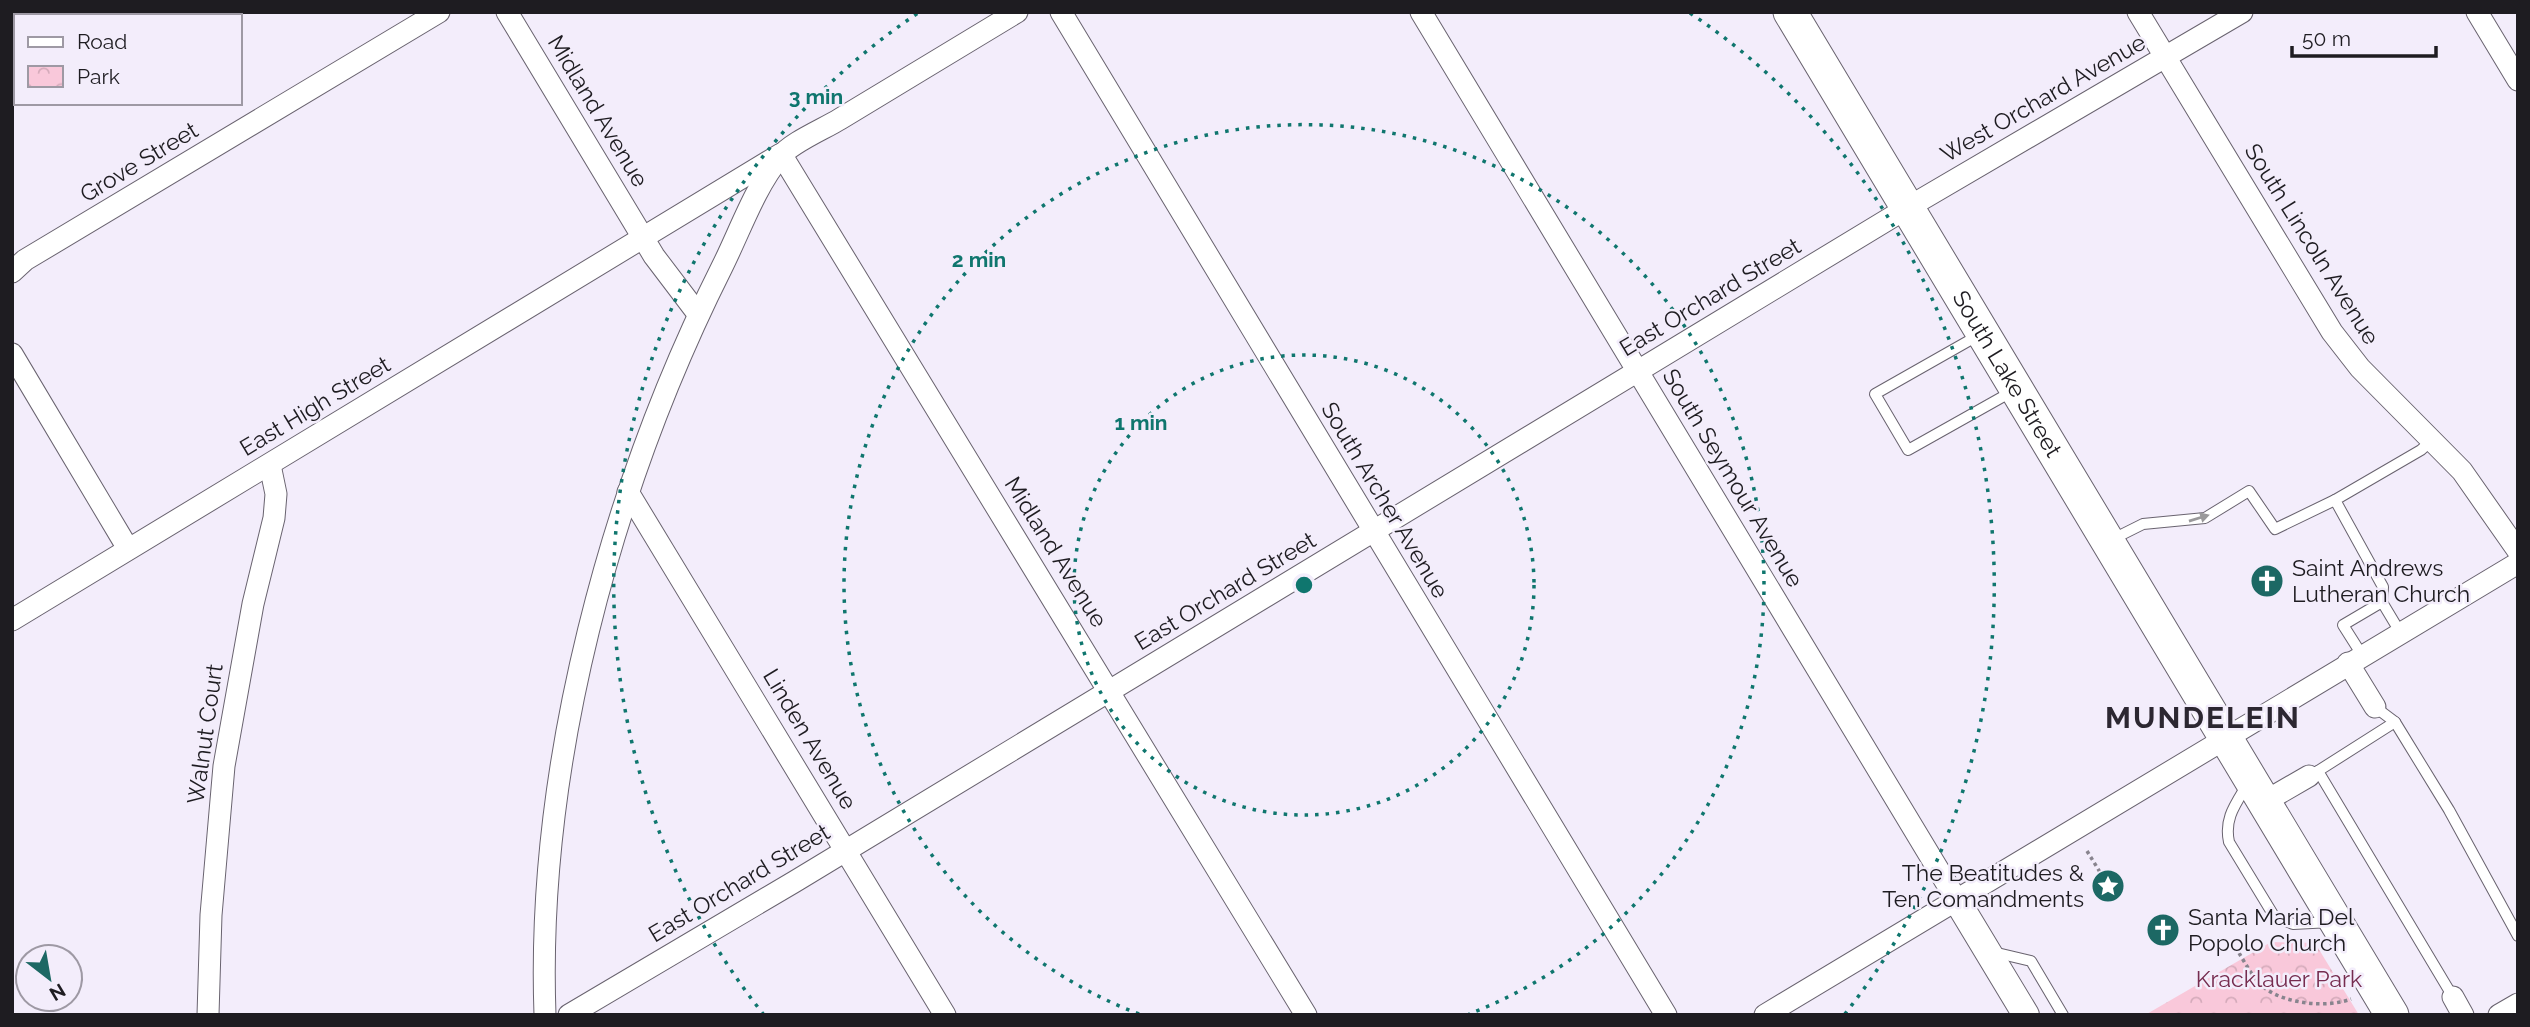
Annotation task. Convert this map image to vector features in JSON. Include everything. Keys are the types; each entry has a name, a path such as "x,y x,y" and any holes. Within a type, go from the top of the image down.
{"main road":[{"name":"South Lake Street","path":"1790,12 2392,1015"}],"street":[{"name":"Grove Street","path":"12,272 25,260 439,12"},
{"name":"Midland Avenue","path":"508,12 678,292 698,314"},
{"name":"East High Street","path":"12,620 127,547 270,464 1017,12"},
{"name":"South Archer Avenue","path":"1060,12 1666,1015"},
{"name":"South Seymour Avenue","path":"1421,12 1956,899"},
{"name":"South Lincoln Avenue","path":"2138,12 2332,332 2360,368 2488,504 2518,551"},
{"name":"West Orchard Avenue","path":"1907,208 2242,12"},
{"path":"2477,12 2518,80"},
{"name":"Midland Avenue","path":"781,154 1111,690 1306,1015"},
{"path":"545,1015 543,970 548,882 573,704 592,621 628,492 698,314 781,154"},
{"name":"East Orchard Street","path":"569,1015 1374,532 1907,208"},
{"path":"12,354 127,547"},
{"name":"Walnut Court","path":"208,1015 211,915 224,766 248,631 274,518 276,494 270,464"},
{"name":"Linden Avenue","path":"628,492 945,1015"},
{"path":"1765,1015 2224,737 2518,563"},
{"path":"2355,659 2375,707"},
{"path":"2257,791 2314,773"},
{"path":"1956,899 2026,1015"},
{"path":"2499,1015 2518,1004"}],"lane":[{"path":"1982,334 1875,394 1908,450 2015,389"},
{"path":"2107,542 2143,524 2195,521 2249,491 2275,528 2335,500 2421,450 2431,441"},
{"path":"2335,500 2383,587 2382,602 2400,632"},
{"path":"2355,659 2343,625 2382,602"},
{"path":"2375,707 2395,722 2449,810 2518,936"},
{"path":"2395,722 2314,773 2458,1006"},
{"path":"2257,791 2229,816 2226,828 2229,842 2274,916 2293,924 2336,922"},
{"path":"1988,951 2031,961 2063,1015"}],"path":[{"path":"2087,850 2106,882"},
{"path":"2239,954 2267,990 2283,997 2327,1004 2351,999"}],"green space":[{"name":"Kracklauer Park","path":"2271,942 2315,943 2359,1015 2145,1015"}],"place":[{"name":"Saint Andrews Lutheran Church","path":"2267,581"},
{"name":"The Beatitudes & Ten Comandments","path":"2108,886"},
{"name":"Santa Maria Del Popolo Church","path":"2163,930"}],"district":[{"name":"MUNDELEIN","path":"2203,718"}]}
